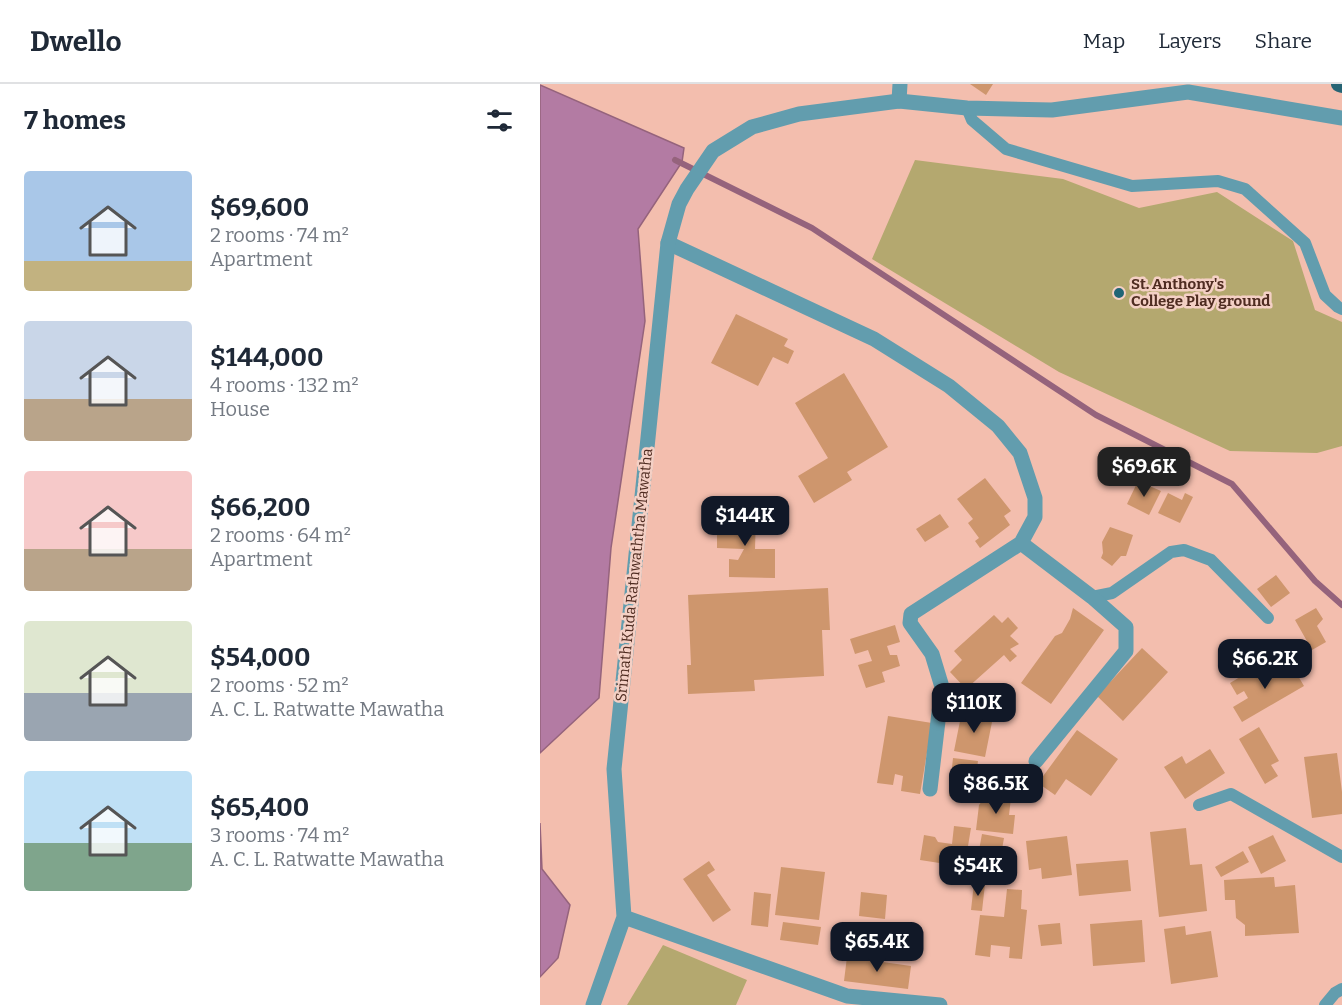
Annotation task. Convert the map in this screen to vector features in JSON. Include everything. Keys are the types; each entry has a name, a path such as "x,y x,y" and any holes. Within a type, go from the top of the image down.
{"street":[{"path":"900,84 899,101 967,108 1052,110 1188,92 1342,118"},
{"name":"Srimath Kuda Rathwaththa Mawatha","path":"593,1005 624,916 614,769 668,243 679,204 713,151 752,128 799,114 899,101"},
{"path":"668,243 874,339 949,386 998,426 1020,453 1035,498 1035,517 1022,543 911,614 910,623 932,654 942,687 930,789"},
{"path":"1022,543 1092,597 1126,627 1126,651 1036,761"},
{"path":"624,916 847,996 940,1005"}],"lane":[{"path":"967,108 972,120 1006,149 1132,186 1218,181 1245,189 1305,243 1325,294 1342,309"},
{"path":"1092,597 1112,593 1171,552 1184,550 1211,560 1268,618"},
{"path":"1199,806 1230,794 1342,857"},
{"path":"1325,1005 1335,993 1342,989"}],"shaded area":[{"path":"540,85 684,148 682,162 638,229 645,321 611,548 599,698 540,753"},
{"name":"St. Anthony's College Play ground","path":"915,160 1063,179 1139,208 1217,192 1293,241 1315,310 1342,322 1342,446 1317,453 1230,451 1059,372 872,259"},
{"path":"540,823 542,869 570,905 558,958 540,977"},
{"path":"663,945 747,980 736,1005 627,1005"}],"building":[{"path":"970,84 993,84 986,95"},
{"path":"736,314 788,339 784,346 794,351 788,364 773,357 758,386 711,363"},
{"path":"844,373 888,447 847,472 852,480 814,503 798,476 828,458 795,403"},
{"path":"985,478 1011,511 1004,516 1010,525 980,548 975,541 979,538 968,523 973,519 957,499"},
{"path":"1138,481 1161,491 1149,515 1127,504"},
{"path":"1168,493 1182,500 1185,493 1193,497 1180,523 1158,513"},
{"path":"717,513 756,514 755,549 775,549 775,578 729,577 729,559 738,560 744,549 717,548"},
{"path":"940,514 949,527 925,542 916,529"},
{"path":"1110,527 1133,535 1126,556 1121,556 1112,566 1101,558 1102,542"},
{"path":"1276,575 1290,593 1271,607 1257,589"},
{"path":"828,588 830,630 822,630 824,676 754,680 755,691 688,694 687,665 691,665 688,595"},
{"path":"1073,608 1104,630 1051,704 1021,683 1055,636 1062,633"},
{"path":"1316,608 1323,619 1317,626 1326,642 1312,650 1295,620"},
{"path":"994,615 1002,623 1008,617 1018,628 1010,636 1019,644 1010,649 1017,656 1010,662 1004,655 966,689 950,672 962,660 954,651"},
{"path":"895,625 900,642 887,646 890,655 897,655 900,666 882,672 885,682 866,688 858,665 872,661 868,650 855,654 850,639"},
{"path":"1142,648 1168,672 1123,721 1097,696"},
{"path":"1290,662 1304,686 1242,722 1233,707 1248,698 1244,691 1237,695 1230,683 1255,668 1261,679"},
{"path":"962,711 993,717 985,757 954,751"},
{"path":"888,716 932,723 920,794 901,791 903,776 895,774 893,785 877,783"},
{"path":"1259,727 1279,761 1271,765 1278,776 1265,784 1239,739"},
{"path":"1077,730 1118,759 1091,796 1066,779 1055,795 1038,783"},
{"path":"1210,749 1225,773 1185,799 1164,767 1182,756 1186,764"},
{"path":"1337,753 1342,814 1312,818 1304,757"},
{"path":"953,758 978,761 973,799 949,796"},
{"path":"988,770 1013,772 1011,792 985,790"},
{"path":"987,795 1011,798 1009,815 1015,815 1013,834 976,830 979,805"},
{"path":"954,826 971,828 967,852 974,853 972,868 920,860 924,835 935,837 938,842 952,844"},
{"path":"1186,828 1190,865 1202,864 1207,911 1159,917 1150,832"},
{"path":"982,834 1004,838 1001,855 1017,858 1013,879 975,872"},
{"path":"1273,835 1286,861 1261,874 1248,847"},
{"path":"1067,836 1072,875 1042,879 1041,868 1029,870 1026,841"},
{"path":"1243,851 1249,862 1221,877 1215,867"},
{"path":"1128,860 1131,891 1079,896 1076,864"},
{"path":"709,861 715,870 707,875 731,910 713,922 683,879"},
{"path":"781,867 825,872 819,920 775,915"},
{"path":"1274,877 1275,887 1295,885 1299,933 1245,936 1245,925 1236,918 1235,900 1225,900 1224,880"},
{"path":"974,883 985,884 982,911 971,910"},
{"path":"1007,889 1022,890 1021,909 1027,910 1022,959 1009,958 1010,947 991,945 990,957 975,955 980,915 1004,917"},
{"path":"754,892 771,894 768,927 751,925"},
{"path":"861,892 887,895 885,919 859,916"},
{"path":"1142,920 1145,962 1093,966 1090,924"},
{"path":"783,922 821,927 818,945 780,940"},
{"path":"855,922 890,925 888,944 853,940"},
{"path":"1060,923 1062,944 1041,946 1038,925"},
{"path":"1185,926 1186,935 1211,931 1218,977 1171,984 1164,929"},
{"path":"847,957 911,966 908,989 844,981"}],"waterway":[{"path":"675,160 812,228 1096,415 1232,484 1315,581 1342,605"}],"place":[{"name":"St. Anthony's College Play ground","path":"1119,293"}]}
